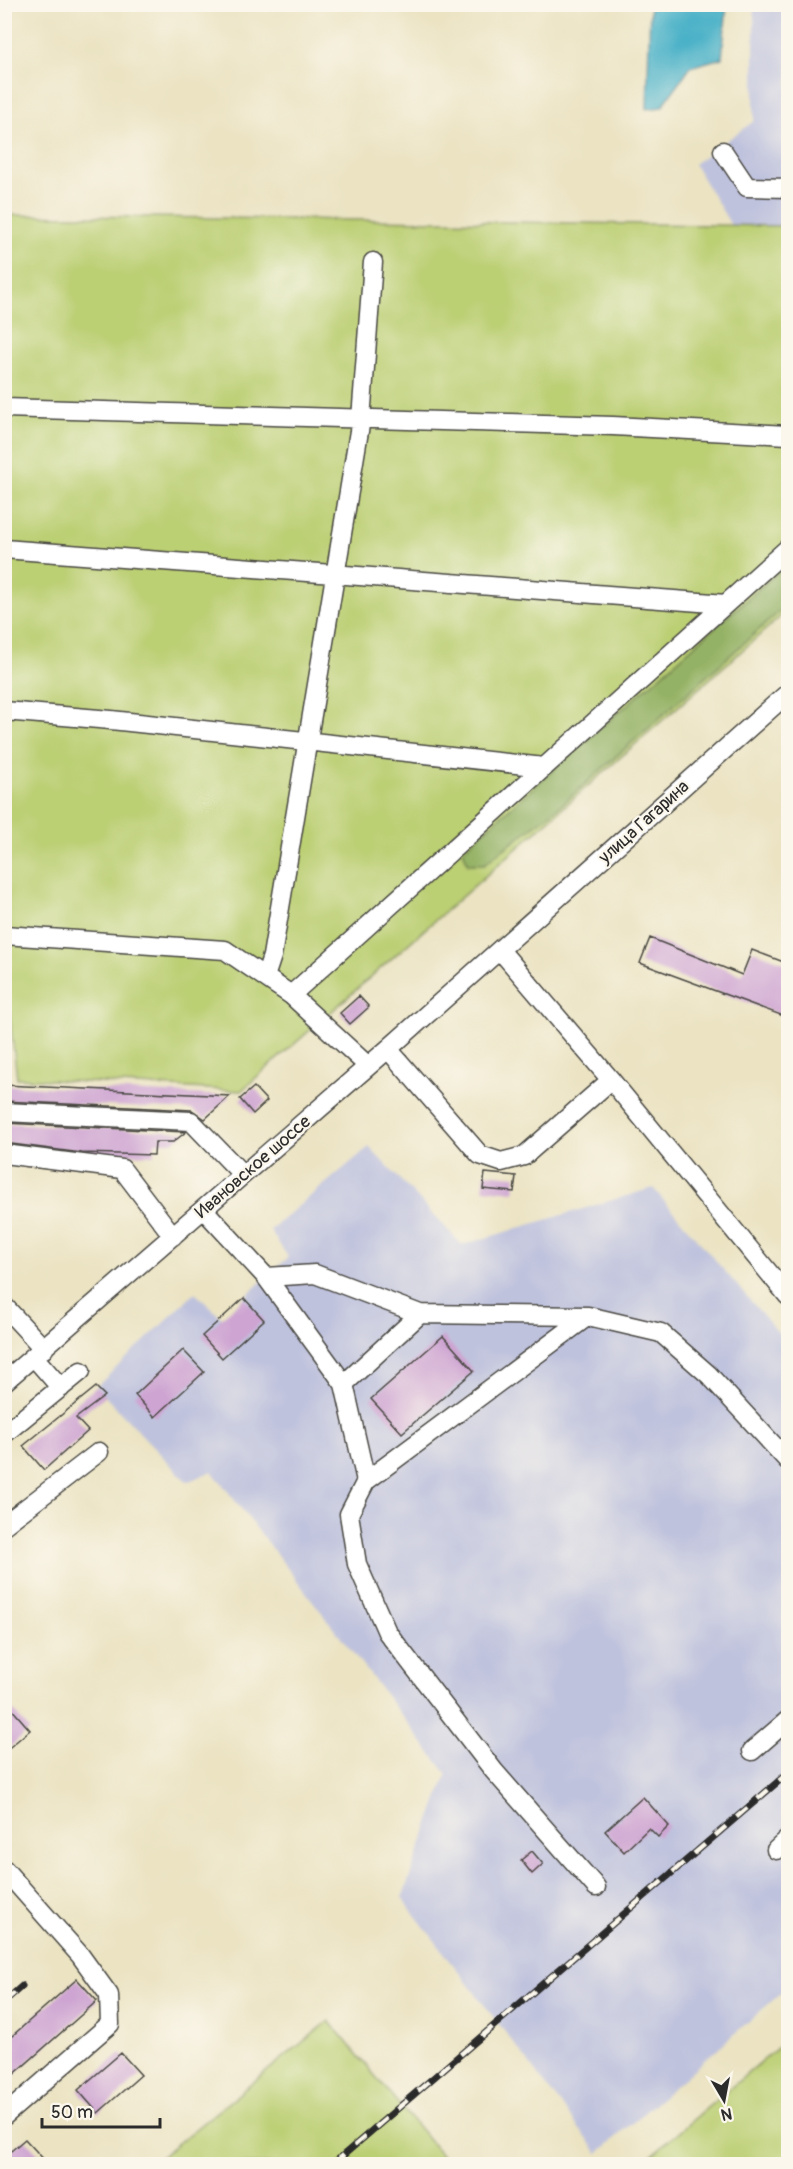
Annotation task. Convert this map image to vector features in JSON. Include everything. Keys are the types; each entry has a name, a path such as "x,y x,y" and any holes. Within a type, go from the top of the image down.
{"street":[{"path":"723,151 747,187 789,188"},
{"path":"265,977 272,956 361,419 373,262"},
{"path":"4,408 602,426 789,435"},
{"path":"291,994 789,548"},
{"path":"4,549 726,604"},
{"name":"улица Гагарина","path":"500,950 789,693"},
{"path":"4,711 111,720 544,767"},
{"path":"4,935 225,950 291,994 368,1066"},
{"path":"500,950 611,1080 789,1296"},
{"name":"Ивановское шоссе","path":"4,1382 500,950"},
{"path":"388,1049 480,1155 501,1162 524,1156 611,1080"},
{"path":"4,1112 191,1121 243,1175"},
{"path":"4,1154 122,1168 173,1236"},
{"path":"204,1210 266,1277 344,1384 366,1481"},
{"path":"266,1277 315,1275 420,1314 588,1316 661,1333 709,1376 789,1461"},
{"path":"4,1306 39,1353 61,1389"},
{"path":"344,1384 420,1314"},
{"path":"588,1316 366,1481 349,1514 357,1564 387,1632 494,1772 596,1887"},
{"path":"4,1434 81,1371"},
{"path":"4,1525 99,1452"},
{"path":"752,1751 789,1720"},
{"path":"4,1869 80,1955 109,1995 110,2024 4,2116"}],"shaded area":[{"path":"754,5 788,5 788,226 731,225 694,164 754,121"},
{"path":"369,1147 462,1245 653,1188 788,1344 788,1987 598,2153 402,1898 447,1774 212,1471 187,1482 96,1387 195,1293 222,1318 288,1257 270,1230"}],"green space":[{"path":"4,215 788,226 788,610 241,1091 17,1078 9,1011 4,1011"},
{"path":"788,563 788,604 558,808 484,864 468,864 463,851 468,845"},
{"path":"329,2021 449,2164 152,2164"},
{"path":"788,2039 788,2164 641,2164"}],"water":[{"path":"650,5 727,5 722,58 690,67 662,107 647,109"}],"building":[{"path":"650,938 742,975 752,950 789,964 789,1018 640,963"},
{"path":"359,996 369,1007 350,1024 340,1013"},
{"path":"4,1085 230,1096 205,1119 192,1110 4,1101"},
{"path":"254,1087 267,1101 253,1114 240,1099"},
{"path":"4,1123 186,1132 173,1142 155,1142 154,1155 82,1153 4,1143"},
{"path":"485,1173 516,1176 514,1192 483,1189"},
{"path":"244,1298 264,1320 222,1358 202,1336"},
{"path":"443,1336 474,1371 402,1433 371,1399"},
{"path":"183,1350 204,1372 155,1417 135,1395"},
{"path":"96,1387 105,1396 76,1418 88,1431 44,1470 23,1446"},
{"path":"4,1700 30,1730 4,1752"},
{"path":"643,1797 669,1826 658,1837 649,1828 624,1852 605,1831"},
{"path":"532,1851 543,1864 532,1874 521,1860"},
{"path":"77,1979 97,2001 4,2083 4,2043"},
{"path":"121,2053 141,2075 98,2113 78,2090"},
{"path":"25,2139 48,2164 4,2164 4,2157"}],"railway":[{"path":"333,2164 788,1773"},
{"path":"4,2002 22,1986"}]}
